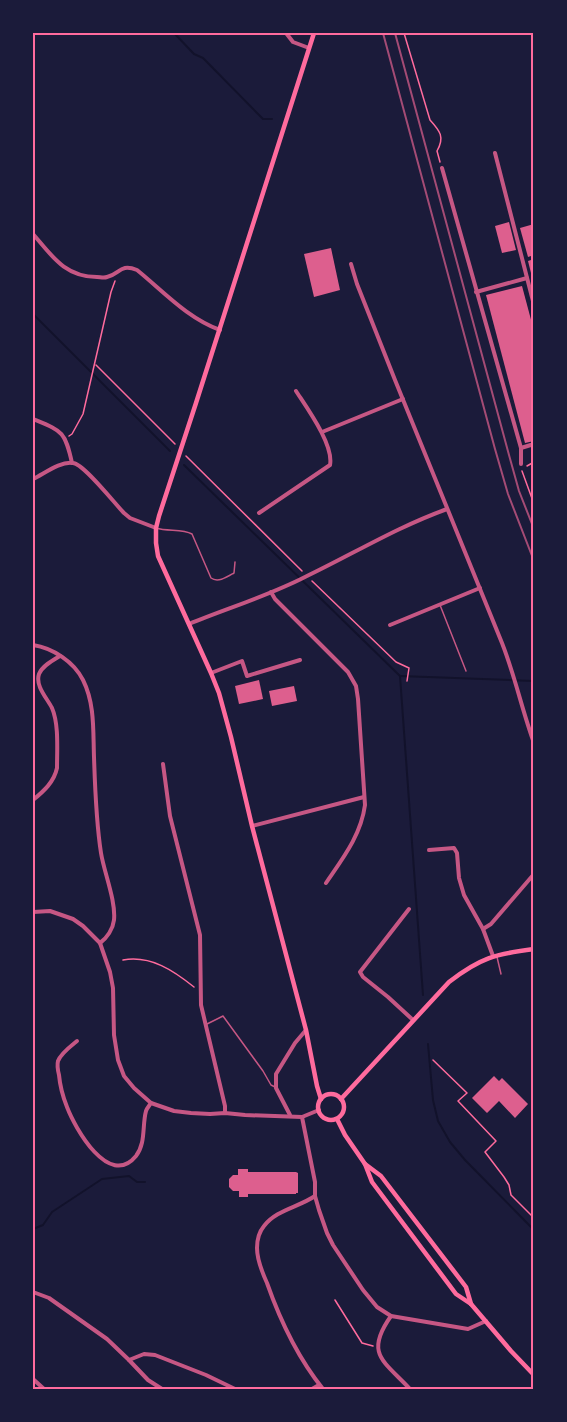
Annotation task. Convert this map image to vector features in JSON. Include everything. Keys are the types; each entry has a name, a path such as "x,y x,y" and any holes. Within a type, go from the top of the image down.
{"main road":[{"path":"314,33 156,528 156,543 159,556 219,693 306,1030 316,1086 321,1099 320,1114 329,1120 340,1117 344,1110 343,1102 338,1096 329,1095 321,1099"},
{"path":"341,1099 449,982 473,964 495,955 534,949"},
{"path":"337,1119 365,1164 372,1182 456,1294 471,1304 534,1376"},
{"path":"365,1164 381,1176 466,1287 471,1304"}],"street":[{"path":"286,33 293,42 309,48"},
{"path":"495,153 534,304"},
{"path":"442,168 521,448 521,464"},
{"path":"33,234 60,265 70,272 88,277 107,278 126,267 137,270 186,311 219,330"},
{"path":"351,264 357,284 502,643 534,743"},
{"path":"476,292 527,278"},
{"path":"259,513 330,465 331,459 322,432 296,391"},
{"path":"322,432 403,399"},
{"path":"33,419 57,430 66,439 72,463"},
{"path":"521,448 534,444"},
{"path":"33,479 58,466 72,463 79,465 130,518 156,528"},
{"path":"189,624 297,581 408,524 447,509"},
{"path":"390,624 480,588"},
{"path":"271,592 275,599 338,660 356,686 364,815 355,839 326,883"},
{"path":"33,645 42,646 61,656 78,671 91,703 99,836 114,914 109,934 100,943"},
{"path":"33,801 46,789 56,775 57,768 55,718 38,677 40,671 61,656"},
{"path":"212,673 242,661 247,676 300,660"},
{"path":"163,764 171,816 200,935 201,1005 225,1113"},
{"path":"252,826 364,796"},
{"path":"429,850 454,848 457,853 459,878 464,895 495,955"},
{"path":"483,929 491,924 534,874"},
{"path":"409,909 360,972 413,1020"},
{"path":"33,912 50,911 73,919 100,943 110,972 118,1060 124,1076 151,1103 182,1112 210,1114 302,1117 319,1110"},
{"path":"291,1116 276,1088 276,1074 306,1030"},
{"path":"77,1041 58,1061 60,1086 69,1112 80,1131 92,1151 104,1162 123,1164 137,1155 141,1147 146,1112 151,1103"},
{"path":"302,1117 319,1210 333,1245 377,1307 391,1316 468,1329 486,1321"},
{"path":"312,1389 321,1387 288,1335 275,1307 257,1248 260,1233 268,1221 315,1196"},
{"path":"33,1292 49,1298 107,1339 148,1380 162,1389"},
{"path":"391,1316 379,1337 377,1347 383,1360 410,1389"},
{"path":"129,1360 144,1354 155,1355 236,1389"},
{"path":"33,1379 44,1389"}],"lane":[{"path":"156,528 163,531 189,532 214,580 219,581 234,573 235,562"},
{"path":"440,604 466,671"},
{"path":"495,955 501,974"},
{"path":"205,1025 223,1016 276,1088"}],"path":[{"path":"404,33 430,120 440,131 441,143 437,151 442,168"},
{"path":"66,439 72,434 83,414 117,271"},
{"path":"95,364 175,444"},
{"path":"186,455 396,662 409,668 408,681"},
{"path":"534,462 521,470 534,504"},
{"path":"123,960 155,962 181,977 200,992"},
{"path":"433,1060 467,1093 458,1101 496,1141 485,1152 509,1185 511,1195 534,1218"},
{"path":"335,1300 363,1343 377,1347"}],"building":[{"path":"509,222 516,250 502,253 495,226"},
{"path":"534,224 534,255 528,257 520,228"},
{"path":"331,248 340,290 314,297 304,254"},
{"path":"534,259 534,281 533,281 528,261"},
{"path":"522,286 534,331 534,441 525,443 486,295"},
{"path":"259,680 263,699 239,704 235,686"},
{"path":"294,686 297,701 272,706 269,691"},
{"path":"494,1076 499,1081 502,1078 528,1104 515,1118 499,1101 487,1113 472,1098"},
{"path":"238,1169 248,1169 248,1172 296,1172 298,1173 298,1193 248,1194 248,1197 239,1197 239,1191 233,1191 229,1187 229,1179 233,1175 238,1175"}],"waterway":[{"path":"174,33 194,54 203,58 263,119 272,119"},
{"path":"33,314 170,451"},
{"path":"184,465 400,676 423,995"},
{"path":"400,676 534,681"},
{"path":"428,1044 433,1100 438,1121 450,1142 465,1160 534,1230"},
{"path":"33,1229 43,1225 52,1212 102,1179 129,1176 137,1182 145,1182"}],"railway":[{"path":"383,33 495,449 508,494 534,561"},
{"path":"395,33 519,491 534,529"}]}
